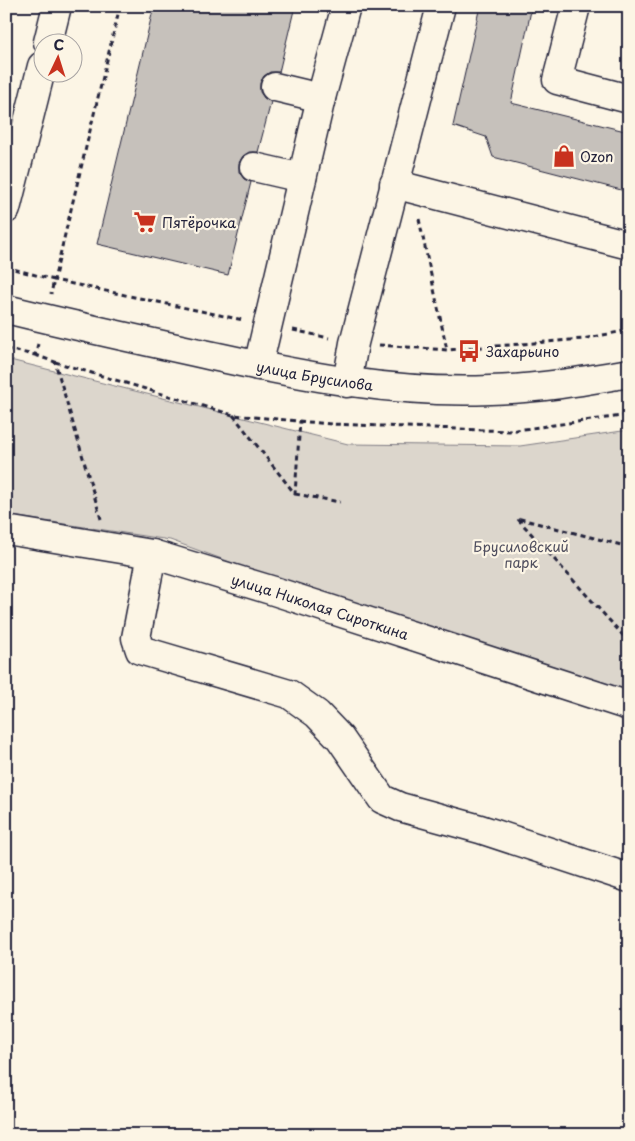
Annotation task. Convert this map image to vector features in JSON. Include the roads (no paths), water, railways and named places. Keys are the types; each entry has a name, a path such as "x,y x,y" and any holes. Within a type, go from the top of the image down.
{"street":[{"path":"51,32 58,6"},
{"path":"258,366 321,98 346,6"},
{"path":"347,383 354,343 403,186 441,6"},
{"path":"576,6 557,80 629,99"},
{"path":"6,209 38,82"},
{"path":"275,87 321,98"},
{"path":"254,167 302,178"},
{"path":"403,186 629,245"},
{"name":"улица Брусилова","path":"6,309 258,366 347,383 424,389 490,390 563,384 629,373"},
{"name":"улица Николая Сироткина","path":"6,530 152,554 274,590 629,706"},
{"path":"152,554 136,638 140,650 289,694 323,720 340,738 382,799 388,802 480,829 629,878"}],"place":[{"name":"Ozon","path":"564,156"},
{"name":"Пятёрочка","path":"145,222"},
{"name":"Захарьино","path":"469,351"}],"park label":[{"name":"Брусиловский парк","path":"521,554"}]}
